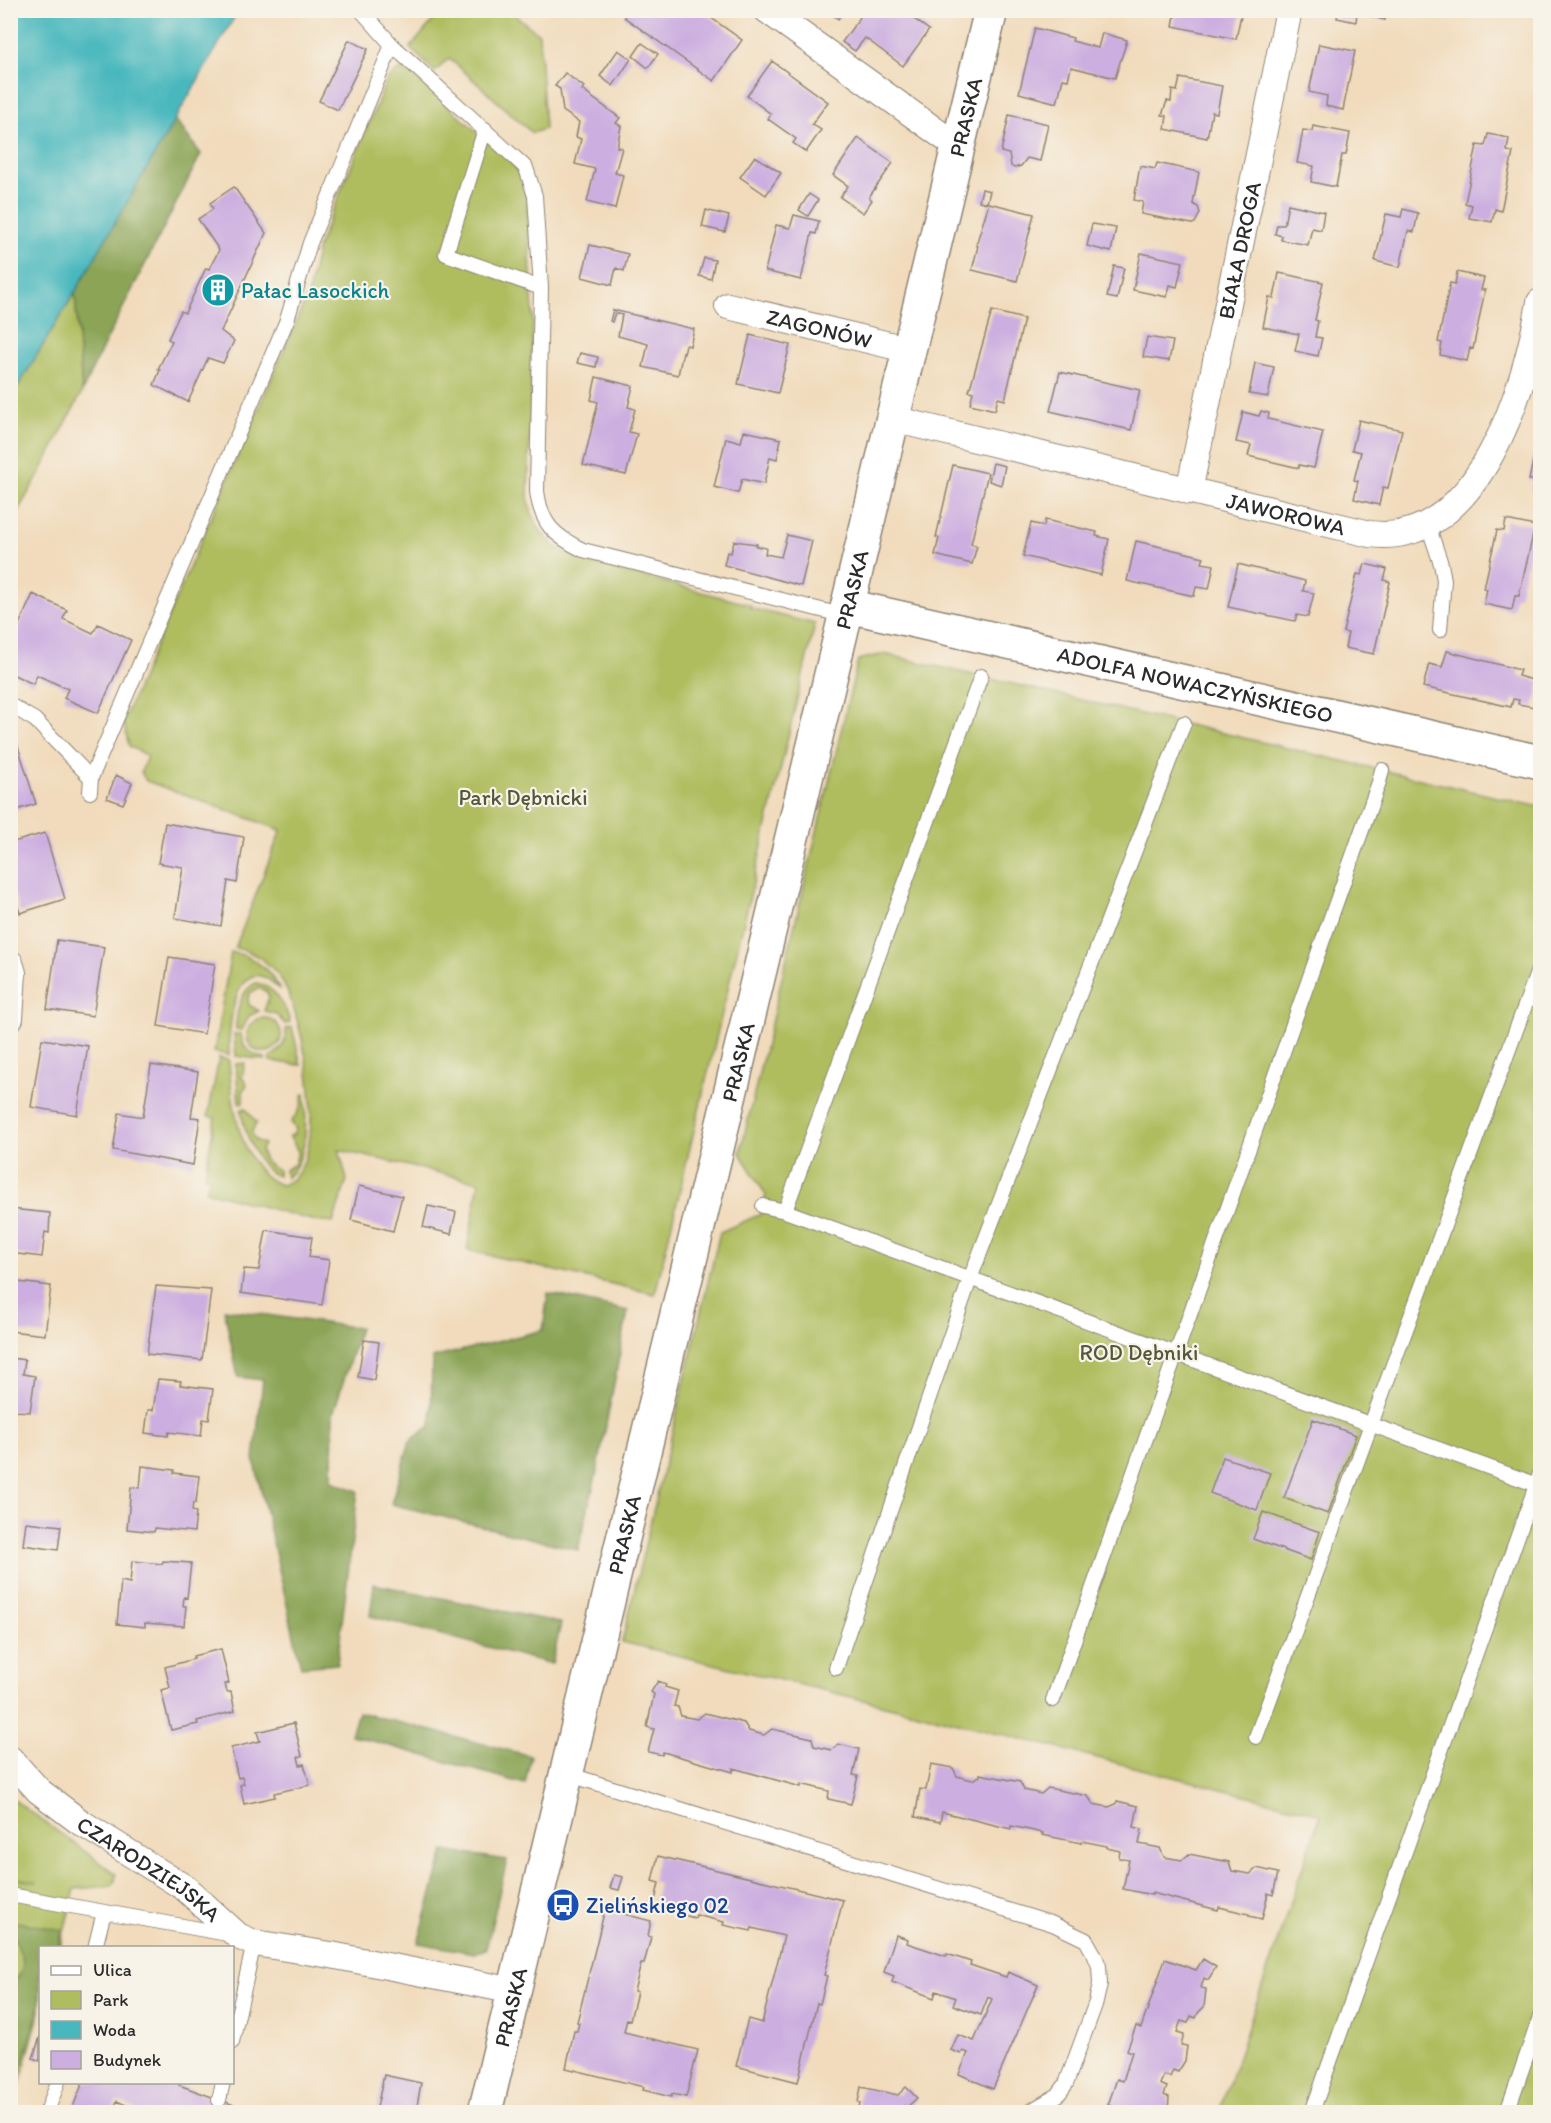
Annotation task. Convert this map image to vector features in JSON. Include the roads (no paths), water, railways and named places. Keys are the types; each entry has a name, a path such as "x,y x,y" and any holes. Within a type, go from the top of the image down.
{"street":[{"path":"767,10 958,147"},
{"name":"PRASKA","path":"485,2112 991,10"},
{"name":"BIAŁA DROGA","path":"1189,491 1288,10"},
{"name":"JAWOROWA","path":"893,419 1371,534 1393,535 1428,525 1445,513 1464,494 1494,449 1508,420 1526,369 1534,340 1540,302"},
{"name":"ZAGONÓW","path":"728,306 910,350"},
{"name":"ADOLFA NOWACZYŃSKIEGO","path":"847,611 1540,762"},
{"path":"10,963 13,973 10,1018"},
{"name":"CZARODZIEJSKA","path":"10,1759 39,1791 80,1822 185,1888 246,1940"},
{"path":"246,1940 331,1954 515,1991"}],"lane":[{"path":"362,10 392,45 526,168 535,196 541,288 537,491 539,509 549,527 559,537 583,550 847,611"},
{"path":"10,705 35,720 90,785 287,320 310,243 392,45"},
{"path":"485,129 446,254 541,288"},
{"path":"1428,525 1444,580 1440,630"},
{"path":"785,1211 981,676"},
{"path":"836,1668 970,1279 1184,723"},
{"path":"1053,1700 1382,770"},
{"path":"1256,1737 1540,965"},
{"path":"763,1206 785,1211 1175,1354 1539,1482 1312,2112"},
{"path":"567,1774 1053,1924 1086,1940 1099,1966 1100,1984 1096,2002 1066,2084 1058,2095 1029,2112"},
{"path":"10,1895 246,1940 234,2027"},
{"path":"95,1946 104,1912"},
{"path":"1507,2112 1540,2017"},
{"path":"47,2112 57,2084"},
{"path":"219,2100 223,2084"}],"water":[{"path":"11,10 238,11 11,398"}],"place":[{"name":"Pałac Lasockich","path":"218,290"},
{"name":"Zielińskiego 02","path":"563,1905"}],"park label":[{"name":"Park Dębnicki","path":"523,797"},
{"name":"ROD Dębniki","path":"1139,1352"}]}
